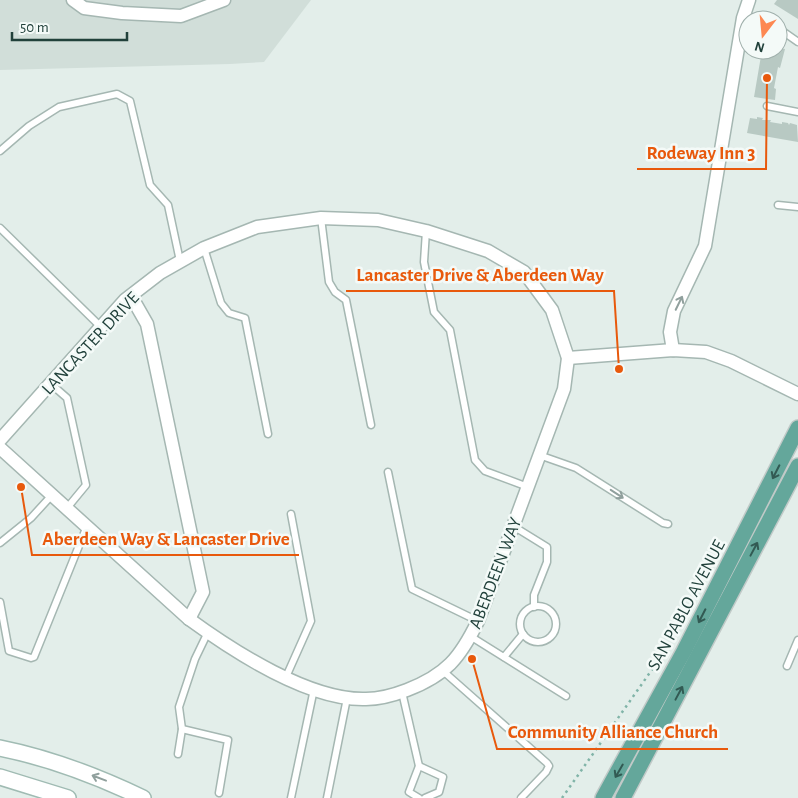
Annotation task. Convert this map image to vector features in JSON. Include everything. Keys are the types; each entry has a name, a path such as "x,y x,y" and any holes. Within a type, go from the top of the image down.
{"main road":[{"name":"SAN PABLO AVENUE","path":"603,798 684,651 798,428"},
{"name":"SAN PABLO AVENUE","path":"623,798 798,466"},
{"path":"0,748 70,767 114,784 143,798"},
{"path":"0,777 68,798"}],"street":[{"path":"73,0 84,8 122,13 173,16 181,16 224,0"},
{"path":"673,350 670,332 674,312 705,246 743,18 749,0"},
{"name":"LANCASTER DRIVE","path":"0,440 131,296 160,273 204,248 257,226 321,218 378,220 426,231 488,251 524,272 552,310 568,358"},
{"path":"131,296 147,324 203,592 189,619"},
{"path":"568,358 673,350 706,352 739,365 798,394"},
{"name":"ABERDEEN WAY","path":"0,448 189,619 208,632 246,656 286,677 329,695 367,699 384,697 426,682 443,671 450,666 470,636 478,621 564,389 568,358"}],"lane":[{"path":"0,151 29,126 59,107 117,94 130,101 150,185 168,206 180,262"},
{"path":"767,106 798,112"},
{"path":"778,205 798,207"},
{"path":"321,218 329,282 335,292 346,300 371,425"},
{"path":"0,228 101,327"},
{"path":"426,231 424,262 432,304 434,312 450,330 475,460 485,471 528,487"},
{"path":"204,248 221,304 229,313 245,318 268,434"},
{"path":"51,384 66,398 86,484 67,508"},
{"path":"539,456 576,468 663,523 668,524"},
{"path":"388,472 412,589 478,621"},
{"path":"0,542 31,518 52,495"},
{"path":"286,677 311,621 291,514"},
{"path":"0,602 9,651 31,658 34,657 86,526"},
{"path":"513,526 547,547 547,562 534,595 534,607"},
{"path":"534,607 543,607 554,615 555,629 547,640 534,642 523,634 520,627 521,620 524,614 534,607"},
{"path":"178,754 182,729 179,707 195,659 208,632"},
{"path":"504,658 523,634"},
{"path":"470,636 566,696"},
{"path":"788,666 798,640"},
{"path":"443,671 549,766 546,772 521,798"},
{"path":"291,798 314,689"},
{"path":"402,692 419,766 409,792 419,798"},
{"path":"327,798 347,698"},
{"path":"182,729 228,740 219,793"},
{"path":"419,766 443,777 439,792 425,798"}],"path":[{"path":"562,798 658,661 684,651"}],"shaded area":[{"path":"0,0 311,0 264,62 0,70"}],"building":[{"path":"777,0 798,0 798,19 788,13 788,10 784,10 774,4"},
{"path":"760,60 782,60 780,68 778,67 774,88 776,89 775,100 754,97"},
{"path":"757,117 763,118 762,120 771,120 770,122 797,125 798,142 747,133 750,118 757,119"}],"place":[{"name":"Rodeway Inn 3","path":"767,78"},
{"name":"Lancaster Drive & Aberdeen Way","path":"619,369"},
{"name":"Aberdeen Way & Lancaster Drive","path":"21,487"},
{"name":"Community Alliance Church","path":"472,659"}]}
